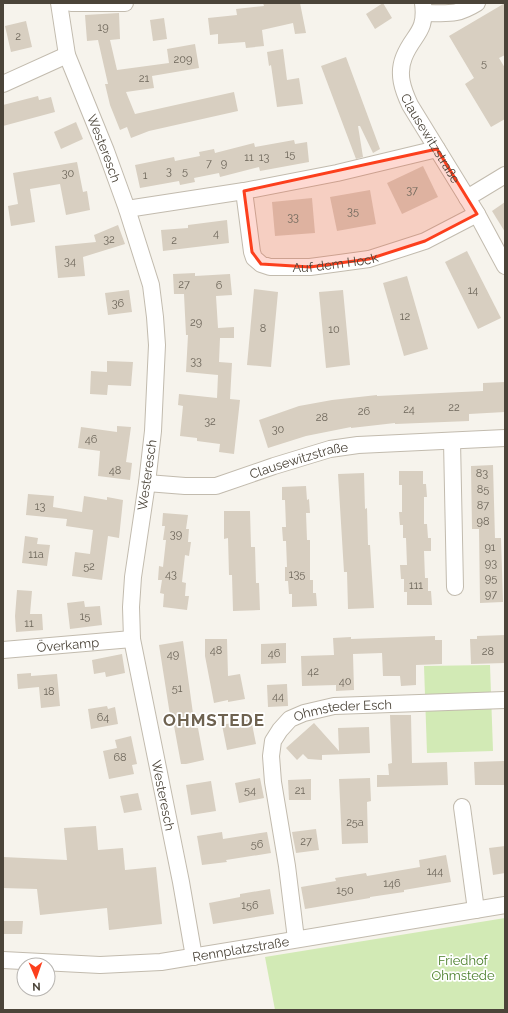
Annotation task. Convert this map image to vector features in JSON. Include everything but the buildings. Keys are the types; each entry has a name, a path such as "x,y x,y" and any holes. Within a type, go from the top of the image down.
{"street":[{"name":"Westeresch","path":"59,3 67,55 106,151 127,209 151,285 157,345 153,431 133,577 131,608 132,639 181,882 194,957"},
{"path":"71,3 125,3"},
{"path":"424,8 458,13 465,11 477,3"},
{"name":"Clausewitzstraße","path":"424,8 423,22 420,30 403,59 401,76 404,90 410,105 477,214 505,266"},
{"path":"3,84 67,55"},
{"path":"127,209 244,191 337,173 437,149"},
{"path":"467,198 505,175"},
{"name":"Auf dem Hock","path":"244,191 254,258 260,264 270,267 310,267 368,259 425,240 477,214"},
{"name":"Clausewitzstraße","path":"147,483 185,486 216,486 330,449 358,445 505,438"},
{"path":"452,441 455,587"},
{"name":"Överkamp","path":"3,650 132,639"},
{"name":"Ohmsteder Esch","path":"296,939 287,866 274,790 271,756 273,742 280,730 290,720 304,713 334,706 505,700"},
{"path":"462,807 476,910"},
{"name":"Rennplatzstraße","path":"3,960 100,965 160,962 505,905"}],"highlighted area":[{"path":"437,149 477,214 425,241 369,259 310,267 261,264 252,252 244,191"}],"green space":[{"path":"490,665 493,751 427,753 424,666"},
{"name":"Friedhof Ohmstede","path":"505,918 505,1010 275,1010 265,957"}],"district":[{"name":"OHMSTEDE","path":"214,720"}]}
